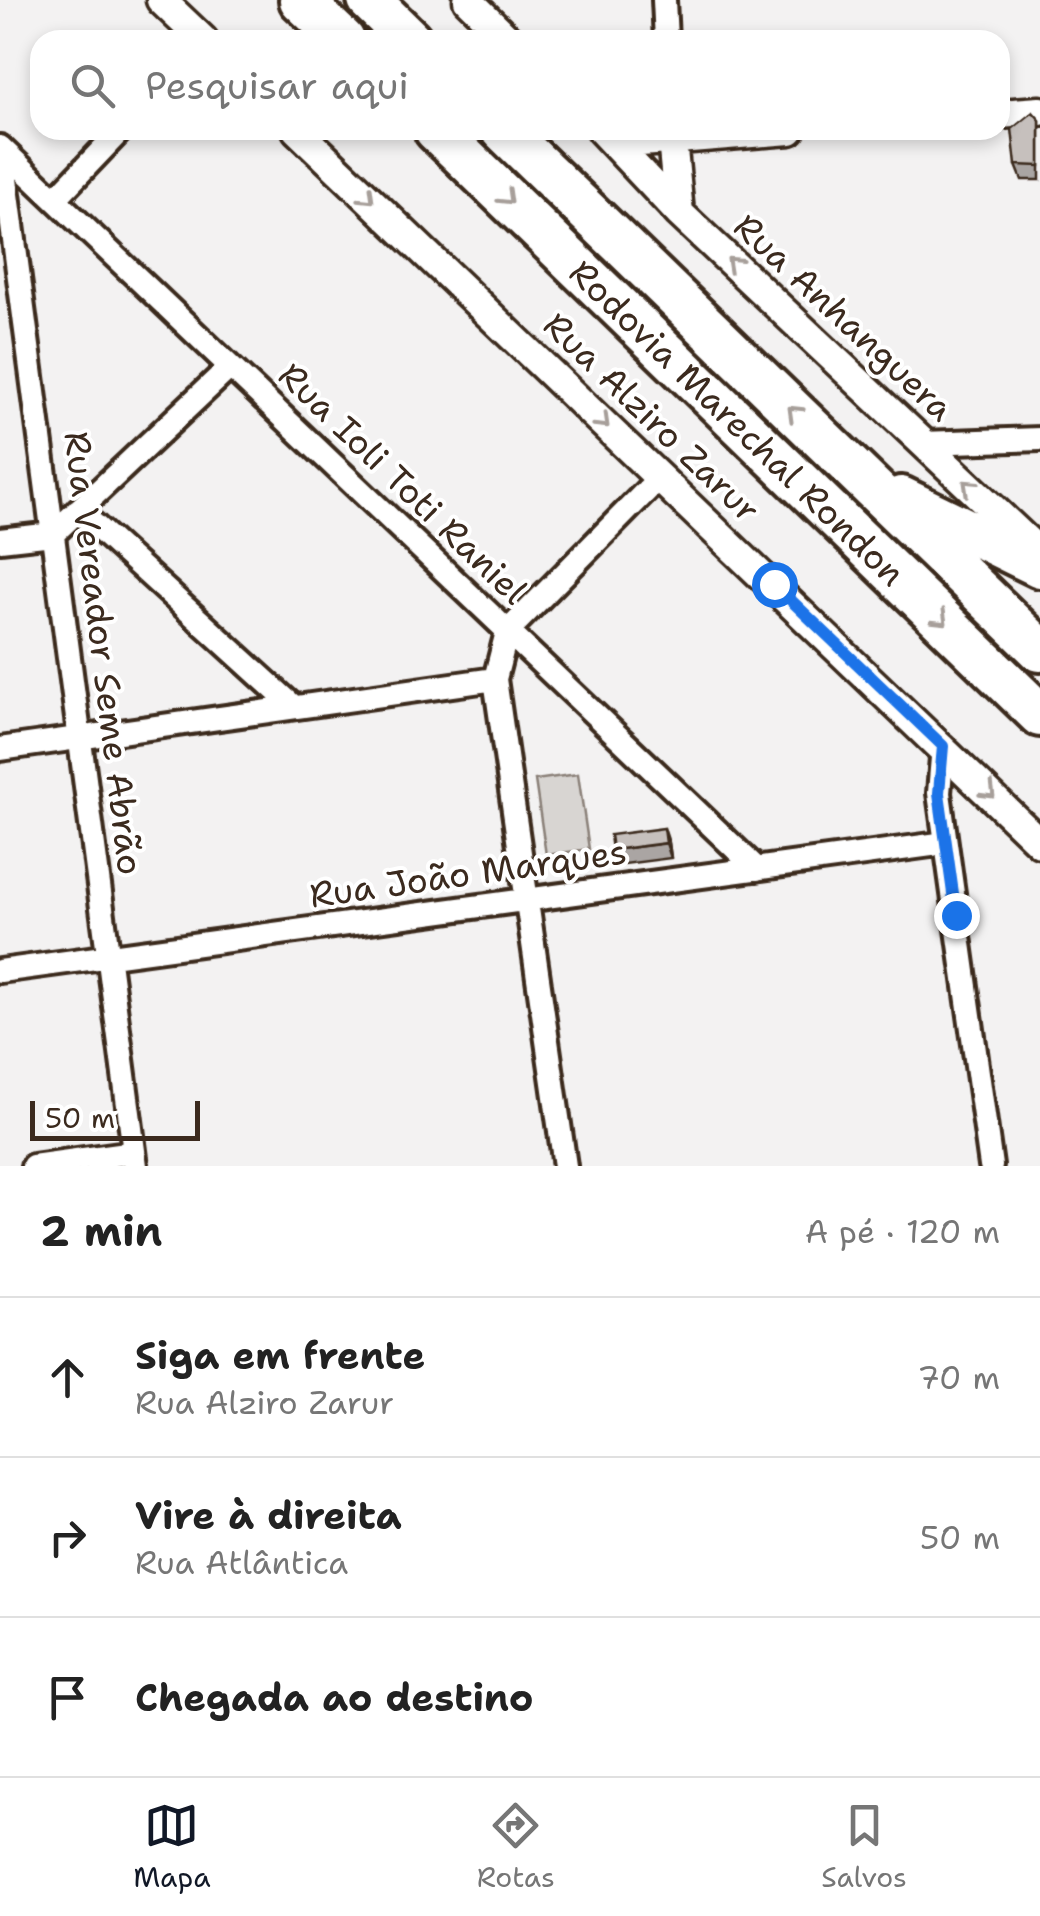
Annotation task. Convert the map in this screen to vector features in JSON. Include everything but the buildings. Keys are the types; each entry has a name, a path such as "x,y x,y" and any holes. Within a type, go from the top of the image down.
{"highway":[{"path":"301,0 332,30"},
{"path":"369,0 400,30"},
{"name":"Rodovia Marechal Rondon","path":"446,140 1040,714"},
{"name":"Rodovia Marechal Rondon","path":"513,140 1040,650"},
{"path":"850,466 904,499 1040,566"}],"street":[{"path":"161,0 192,30"},
{"path":"468,0 499,30"},
{"path":"664,0 666,30"},
{"path":"1010,113 1040,111"},
{"path":"55,199 111,140"},
{"name":"Rua Alziro Zarur","path":"308,140 1040,842"},
{"name":"Rua Anhanguera","path":"612,140 680,212 1040,553"},
{"path":"673,140 680,212"},
{"name":"Rua Ioli Toti Raniel","path":"1,148 758,869"},
{"name":"Rua Vereador Seme Abrão","path":"1,148 135,1159"},
{"path":"0,317 24,314"},
{"path":"0,540 53,534 230,367"},
{"path":"923,442 1040,439"},
{"path":"565,1166 495,679 507,632 660,477"},
{"path":"78,510 294,708"},
{"path":"0,749 495,679"},
{"path":"943,746 939,793 991,1166"},
{"name":"Rua João Marques","path":"0,972 946,843"},
{"path":"33,1166 135,1159"}],"shaded area":[{"path":"578,774 589,849 546,855 535,780"}],"route":[{"path":"774,584 943,746 939,793 956,915"}]}
